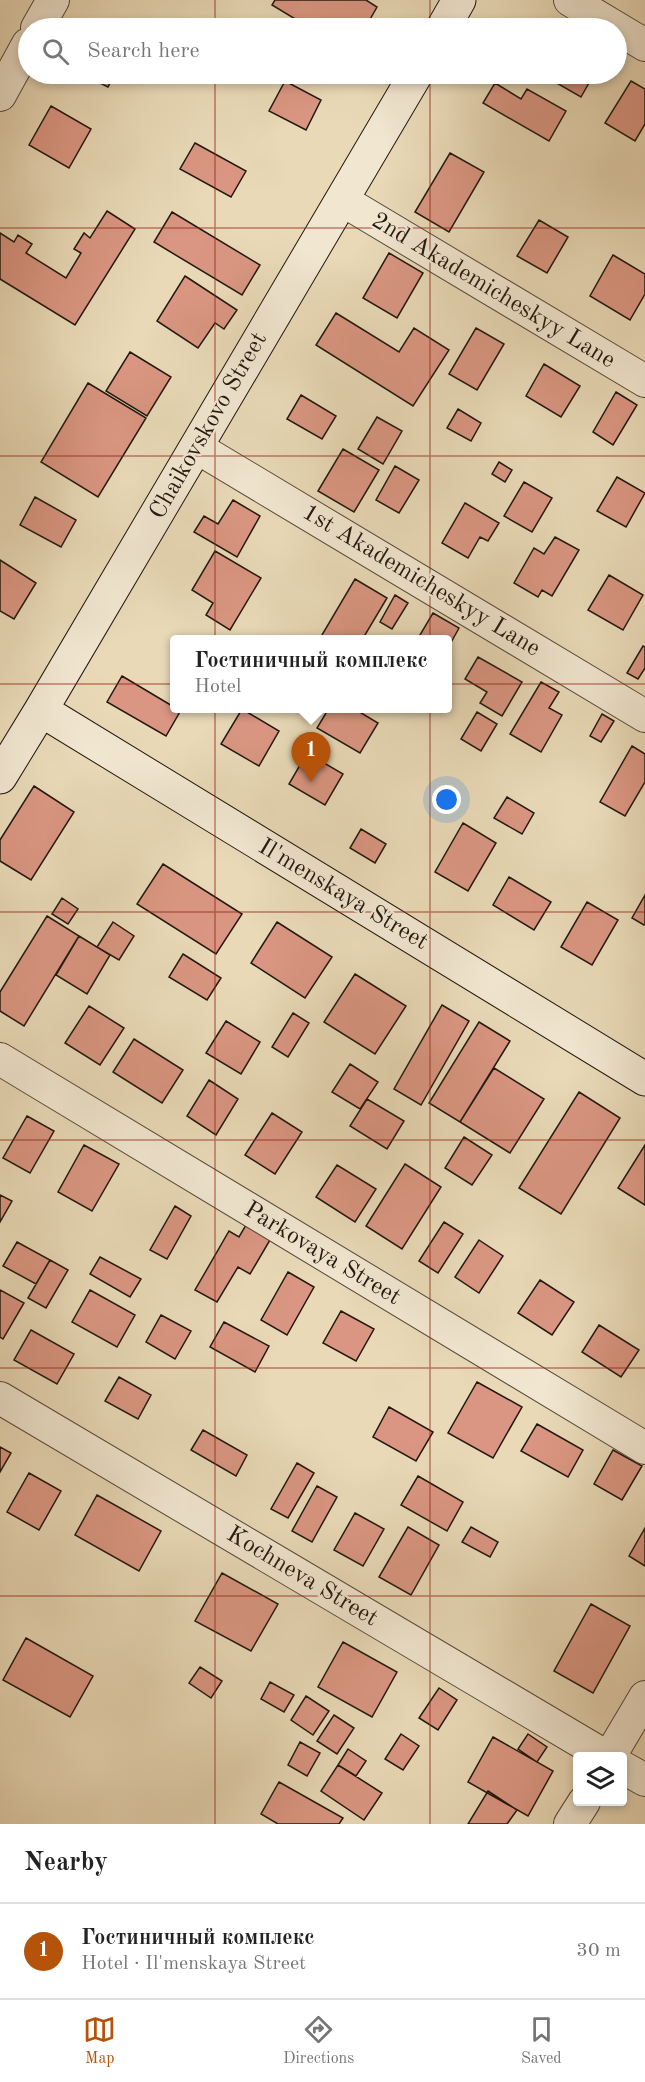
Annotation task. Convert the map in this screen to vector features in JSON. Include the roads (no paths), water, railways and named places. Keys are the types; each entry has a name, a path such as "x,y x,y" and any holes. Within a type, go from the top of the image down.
{"main road":[{"path":"448,18 459,0"},
{"name":"Chaikovskovo Street","path":"0,777 410,84"},
{"name":"Il'menskaya Street","path":"41,710 645,1079"}],"street":[{"path":"43,18 53,0"},
{"path":"570,0 600,18"},
{"path":"627,34 645,45"},
{"path":"0,95 18,62"},
{"name":"2nd Akademicheskyy Lane","path":"342,200 645,381"},
{"name":"1st Akademicheskyy Lane","path":"196,447 645,716"},
{"name":"Parkovaya Street","path":"0,1059 645,1448"},
{"name":"Kochneva Street","path":"0,1398 598,1752"},
{"path":"612,1752 645,1696"},
{"path":"627,1770 645,1780"},
{"path":"570,1824 581,1806"}],"place":[{"name":"Гостиничный комплекс","path":"311,782"}]}
